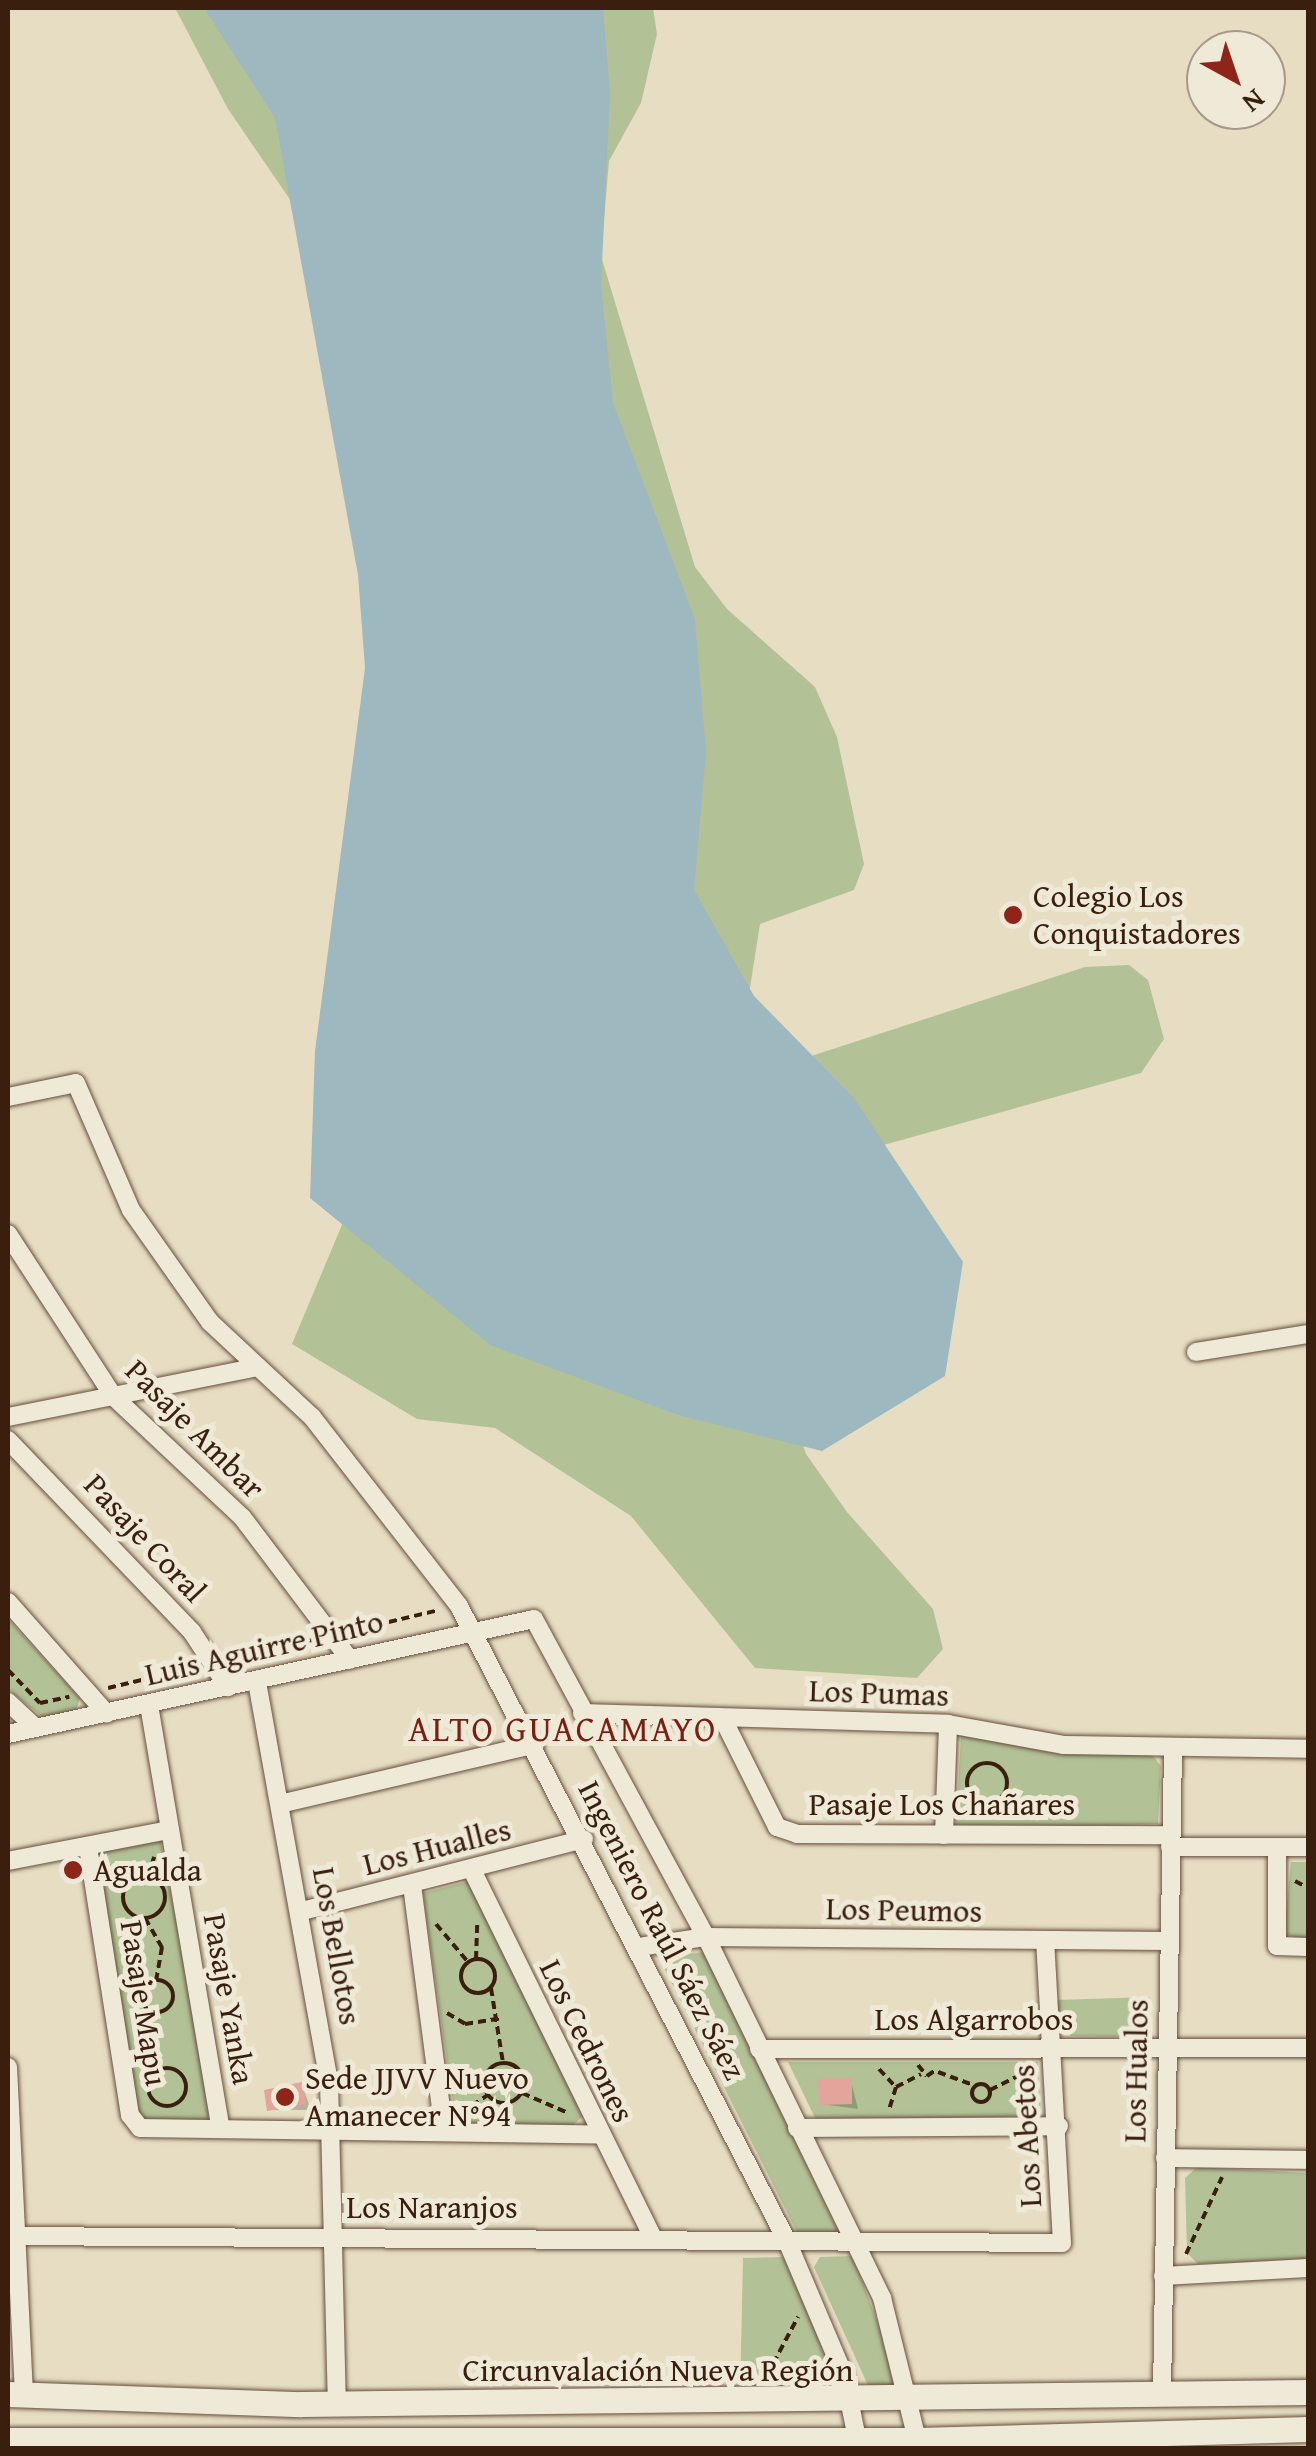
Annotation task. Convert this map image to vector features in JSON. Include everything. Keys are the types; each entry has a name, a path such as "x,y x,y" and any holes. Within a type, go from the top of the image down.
{"main road":[{"name":"Circunvalación Nueva Región","path":"16,2395 336,2404 914,2402 1308,2392"},
{"path":"16,2395 19,2443 918,2444 1308,2429"}],"street":[{"name":"Ingeniero Raúl Sáez Sáez","path":"8,1097 76,1083 131,1210 210,1322 312,1417 458,1606 536,1744 787,2241 851,2401 858,2444"},
{"name":"Pasaje Ambar","path":"8,1234 114,1397 215,1488 350,1660"},
{"path":"1196,1352 1308,1334"},
{"path":"8,1417 258,1367"},
{"name":"Pasaje Coral","path":"8,1440 214,1663 228,1687"},
{"path":"8,1602 107,1714"},
{"name":"Ingeniero Raúl Sáez Sáez","path":"534,1618 706,1937 857,2244 914,2402 918,2444"},
{"name":"Luis Aguirre Pinto","path":"8,1734 534,1618"},
{"name":"Los Bellotos","path":"257,1682 302,1911 330,2128 336,2404"},
{"path":"8,1702 35,1727"},
{"name":"Pasaje Yanka","path":"149,1705 220,2126"},
{"name":"Los Pumas","path":"582,1712 948,1724 1064,1745 1308,1749"},
{"name":"Pasaje Los Chañares","path":"723,1718 777,1827 1308,1847"},
{"path":"944,1836 948,1724"},
{"path":"280,1804 536,1744"},
{"name":"Los Hualos","path":"1162,2393 1169,2275 1164,2158 1173,1749"},
{"path":"8,1860 169,1830"},
{"name":"Los Hualles","path":"302,1911 473,1872 584,1839"},
{"name":"Pasaje Mapu","path":"88,1847 130,2115 140,2128 595,2129"},
{"path":"1277,1847 1277,1946 1308,1947"},
{"name":"Los Cedrones","path":"473,1872 595,2129 652,2235"},
{"path":"412,1885 434,2005 444,2128"},
{"name":"Los Peumos","path":"639,1947 706,1937 1168,1942"},
{"name":"Los Abetos","path":"857,2244 1062,2242 1060,2126 1044,1942"},
{"name":"Los Algarrobos","path":"759,2049 1308,2048"},
{"path":"8,2067 16,2395"},
{"path":"797,2128 1060,2126"},
{"path":"1164,2158 1308,2160"},
{"name":"Los Naranjos","path":"13,2235 652,2235 857,2244"},
{"path":"1169,2275 1308,2268"}],"path":[{"path":"8,1670 40,1704 458,1606"},
{"path":"1004,1793 976,1800 972,1770 999,1767 1004,1793 1028,1818"},
{"path":"145,1918 164,1893 138,1876 122,1897 145,1918 162,1948 156,1980 141,1994 156,2012"},
{"path":"417,1908 468,1962 492,1965 490,1988 502,2018 503,2063"},
{"path":"468,1962 466,1989 490,1988"},
{"path":"156,1980 173,1995 156,2012 151,2031 162,2069 150,2094 175,2104 184,2077 162,2069"},
{"path":"434,2005 466,2024 502,2018"},
{"path":"864,2049 896,2087 894,2104 870,2128"},
{"path":"976,2086 980,2102 990,2090 1054,2049"},
{"path":"503,2063 522,2074 522,2093"},
{"path":"488,2095 486,2076 503,2063"},
{"path":"937,2072 990,2090"},
{"path":"896,2087 921,2074"},
{"path":"522,2093 595,2129"},
{"path":"488,2095 506,2103 522,2093"},
{"path":"444,2128 488,2095"},
{"path":"1169,2275 1231,2159"},
{"path":"765,2380 804,2305"}],"green space":[{"path":"175,8 653,8 657,34 641,103 609,161 601,256 695,567 727,609 815,687 837,737 864,864 854,890 760,924 746,1013 756,1074 1085,967 1129,965 1148,980 1164,1039 1141,1073 830,1160 790,1406 806,1454 847,1512 933,1609 943,1649 917,1678 755,1668 631,1516 495,1428 417,1419 292,1344 352,1201 467,639 369,361 291,201 228,109"},
{"path":"8,1619 80,1698 76,1710 45,1719 8,1689"},
{"path":"961,1735 1060,1754 1152,1755 1161,1766 1158,1824 956,1829"},
{"path":"160,1839 210,2093 208,2122 143,2125 135,2113 94,1852"},
{"path":"1291,1862 1308,1862 1308,1941 1284,1934"},
{"path":"470,1881 584,2115 572,2126 456,2123 423,1893"},
{"path":"704,1952 838,2230 838,2239 799,2236 664,1968 668,1956"},
{"path":"1150,1997 1142,2037 1071,2036 1060,2027 1056,2000"},
{"path":"788,2062 1038,2062 1041,2118 817,2122"},
{"path":"1197,2167 1308,2173 1308,2259 1198,2264 1187,2253 1185,2178"},
{"path":"853,2256 900,2384 872,2394 814,2267 820,2257"},
{"path":"788,2257 843,2395 740,2396 743,2258"}],"water":[{"path":"204,8 603,8 610,93 601,286 613,403 695,619 706,752 694,890 754,996 853,1097 963,1262 945,1376 822,1451 678,1415 490,1345 310,1198 315,1051 365,668 358,575 275,118"}],"building":[{"path":"852,2078 852,2104 819,2105 818,2079"},
{"name":"Sede JJVV Nuevo Amanecer N°94","path":"302,2082 306,2104 267,2111 264,2090"}],"place":[{"name":"Colegio Los Conquistadores","path":"1013,915"},
{"name":"Agualda","path":"73,1870"},
{"name":"Sede JJVV Nuevo Amanecer N°94","path":"285,2097"}],"district":[{"name":"ALTO GUACAMAYO","path":"563,1729"}]}
